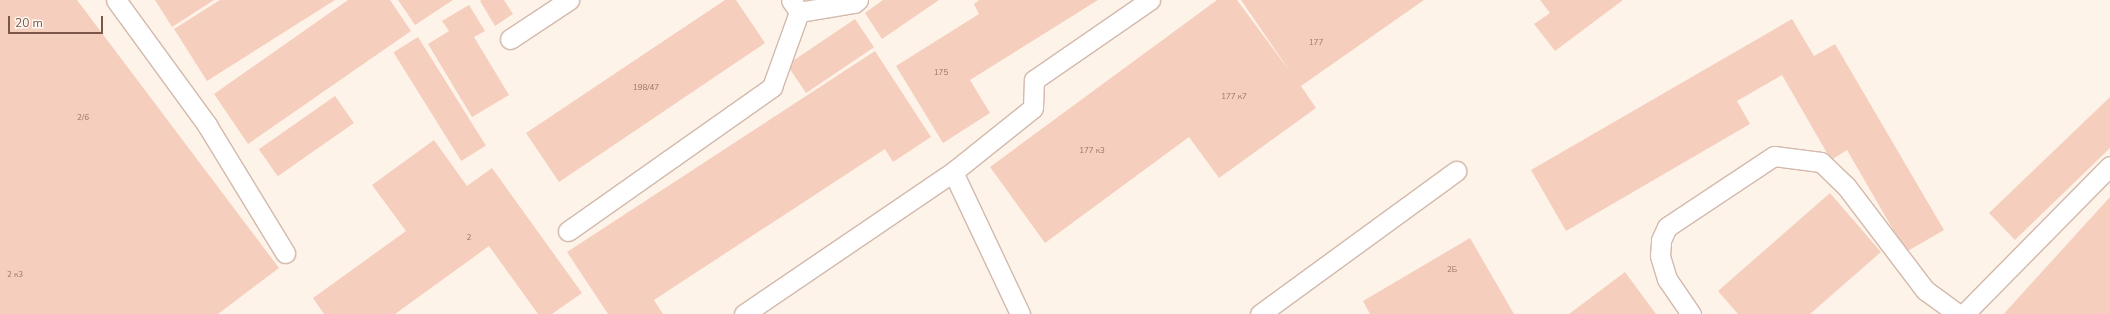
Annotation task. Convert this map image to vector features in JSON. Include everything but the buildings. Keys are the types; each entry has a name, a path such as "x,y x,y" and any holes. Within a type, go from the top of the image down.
{"lane":[{"path":"116,0 207,125 285,253"},
{"path":"510,40 569,0"},
{"path":"568,231 772,87 795,6 854,3 858,0"},
{"path":"744,314 953,172 1033,108 1034,80 1150,0"},
{"path":"1691,314 1667,279 1660,256 1661,240 1667,227 1774,156 1821,162 1846,186 1925,290 1958,314"},
{"path":"1964,314 2110,166"},
{"path":"1260,314 1456,171"},
{"path":"953,172 1020,314"}]}
